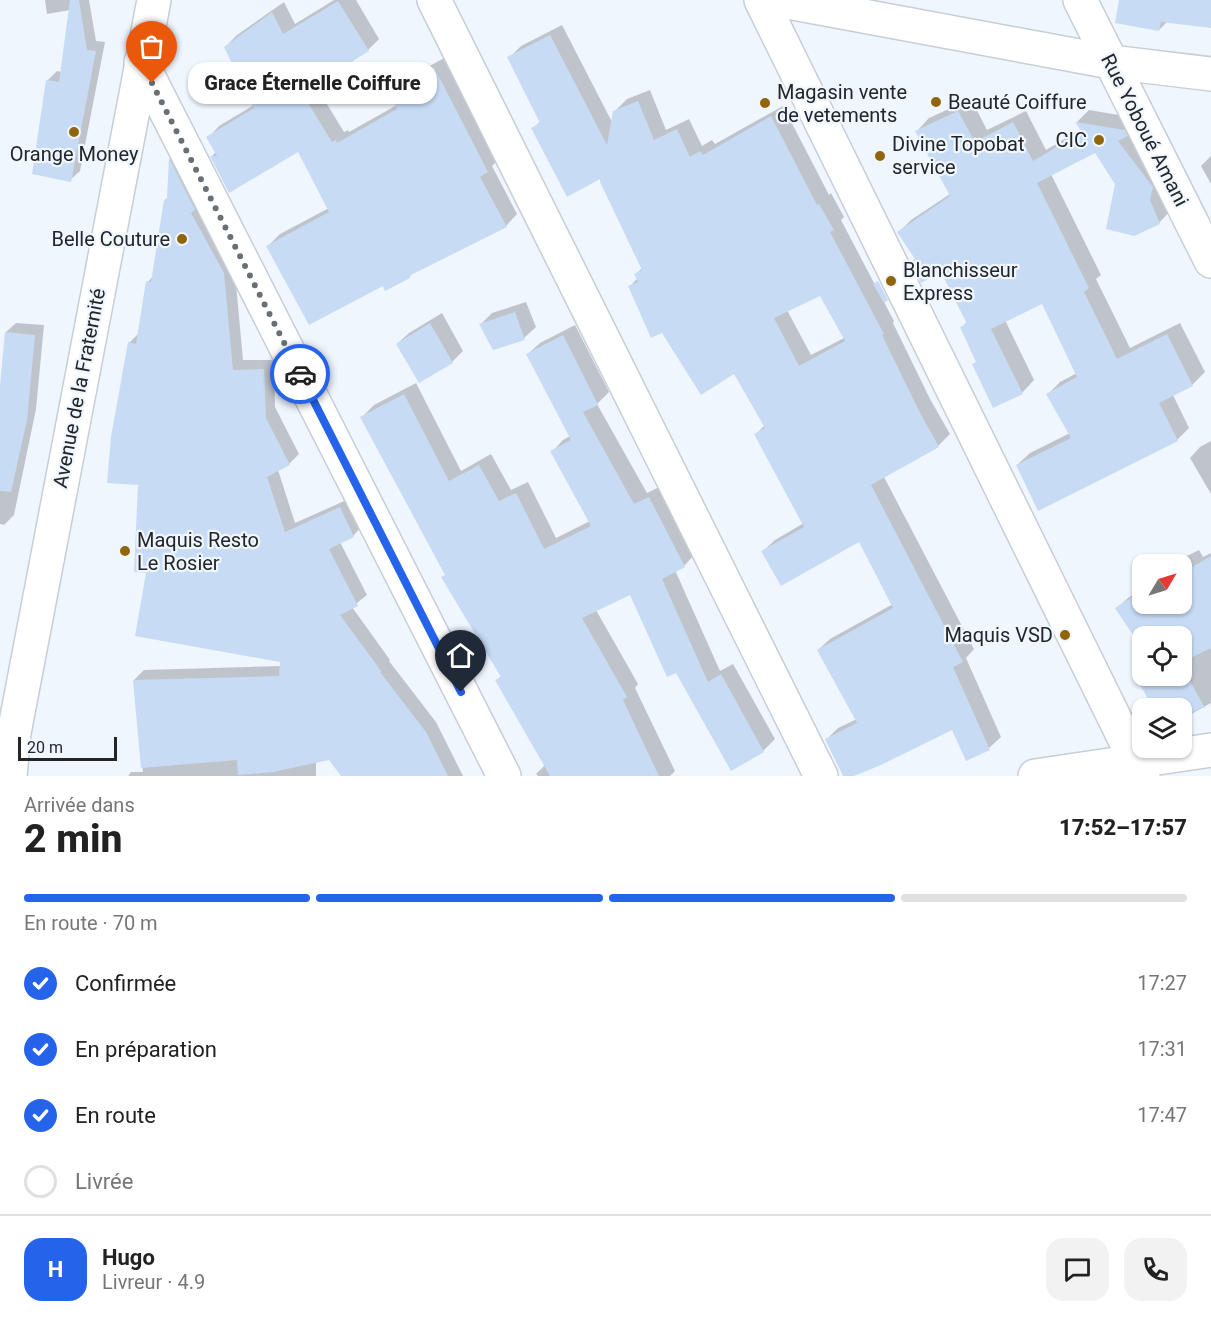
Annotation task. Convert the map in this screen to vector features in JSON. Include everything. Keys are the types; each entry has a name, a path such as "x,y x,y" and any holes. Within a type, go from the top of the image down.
{"street":[{"name":"Avenue de la Fraternité","path":"10,776 14,733 153,0"},
{"path":"434,0 821,776"},
{"path":"761,0 1140,769"},
{"path":"777,0 1111,62 1211,74"},
{"name":"Rue Yoboué Amani","path":"1080,0 1211,261"},
{"path":"141,62 504,776"},
{"path":"1035,776 1140,769 1211,750"}],"building":[{"path":"70,0 79,0 87,50 96,51 71,182 32,174 46,80 59,82"},
{"path":"1119,0 1211,0 1211,28 1161,22 1159,31 1115,23"},
{"path":"338,1 369,51 302,93 332,142 336,140 337,143 397,109 388,92 434,67 488,172 480,177 507,227 409,276 410,278 385,291 383,286 309,325 266,246 329,212 298,152 229,193 210,156 217,156 206,137 254,108 224,47 272,12 283,34"},
{"path":"550,35 607,145 613,111 638,101 654,140 677,129 690,157 700,151 703,155 771,116 817,205 819,204 834,230 830,232 884,334 882,335 939,447 871,485 963,662 953,667 990,750 966,761 952,730 881,765 854,776 843,776 825,739 857,723 817,650 893,608 859,542 781,586 761,551 804,527 754,434 765,428 734,374 701,395 662,333 651,338 628,286 638,282 634,274 642,270 600,179 567,197 531,128 540,123 507,57","holes":["820,296 845,341 799,366 774,318"]},
{"path":"958,111 975,142 1013,122 1033,161 1082,132 1075,122 1125,130 1128,136 1118,141 1153,187 1150,200 1160,224 1134,236 1106,229 1115,184 1095,153 1037,183 1089,288 1084,292 1117,359 1167,334 1193,386 1159,403 1178,441 1038,511 1016,465 1071,438 1046,394 1077,377 1042,304 991,329 1023,394 993,408 972,364 976,362 960,327 967,324 941,272 921,283 911,261 915,259 897,232 950,196 915,131"},
{"path":"169,158 195,210 191,213 224,273 233,370 264,369 266,418 290,465 267,477 285,532 340,507 354,537 329,549 358,606 340,615 426,732 448,776 341,776 329,760 273,772 238,775 237,760 141,768 133,680 279,676 280,662 135,636 146,573 134,572 138,485 107,483 111,437 128,342 136,344 146,281 151,282 164,200 167,199"},
{"path":"878,281 888,300 884,303 873,284"},
{"path":"515,312 525,340 493,350 479,324"},
{"path":"430,323 453,363 419,383 396,344"},
{"path":"5,332 35,335 27,420 11,492 0,491 0,385"},
{"path":"563,335 598,405 583,412 634,504 649,497 685,567 662,579 708,682 721,674 764,752 731,771 676,673 667,677 630,595 582,618 627,697 623,700 659,776 550,776 495,680 501,677 441,577 445,575 360,417 404,394 449,481 479,465 499,501 516,493 544,549 591,526 550,451 571,440 526,354"},
{"path":"1211,556 1211,648 1192,657 1192,626 1132,626 1132,634 1115,608 1132,597 1132,614 1192,614 1192,567"},
{"path":"1192,685 1205,708 1192,713 1192,698 1147,698 1141,686"}],"way so far":[{"path":"152,83 300,374"}],"place":[{"name":"Grace Éternelle Coiffure","path":"152,83"},
{"name":"Beauté Coiffure","path":"936,102"},
{"name":"Magasin vente de vetements","path":"765,103"},
{"name":"Orange Money","path":"74,132"},
{"name":"CIC","path":"1099,140"},
{"name":"Divine Topobat service","path":"880,156"},
{"name":"Belle Couture","path":"182,239"},
{"name":"Blanchisseur Express","path":"891,281"},
{"name":"Maquis Resto Le Rosier","path":"125,551"},
{"name":"Maquis VSD","path":"1065,635"}],"route":[{"path":"300,374 461,692"}]}
